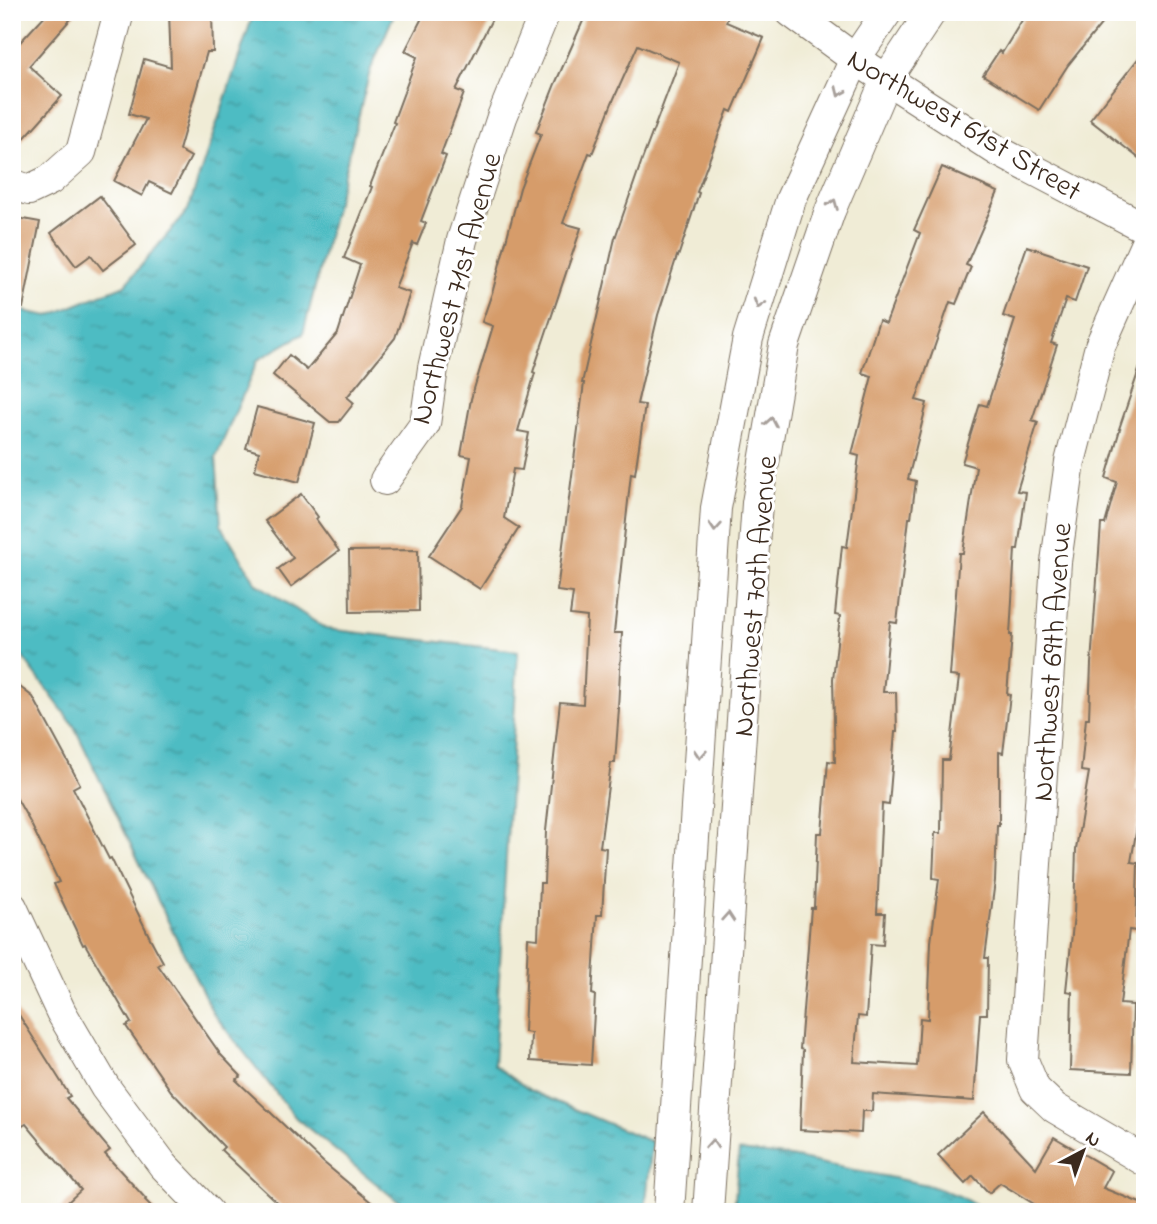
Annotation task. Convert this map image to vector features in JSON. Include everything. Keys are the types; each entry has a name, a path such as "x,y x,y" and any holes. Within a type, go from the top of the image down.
{"street":[{"path":"21,187 50,180 80,152 119,12"},
{"name":"Northwest 71st Avenue","path":"385,480 425,424 433,368 462,240 502,117 545,12"},
{"name":"Northwest 61st Street","path":"791,12 855,60 998,151 1145,228"},
{"name":"Northwest 70th Avenue","path":"669,1212 716,508 748,338 791,199 855,60 887,12"},
{"name":"Northwest 70th Avenue","path":"708,1212 757,503 785,345 830,211 886,80 931,12"},
{"name":"Northwest 69th Avenue","path":"1145,245 1100,346 1070,462 1056,562 1023,1060 1035,1089 1055,1108 1145,1161"},
{"path":"12,907 61,1012 105,1087 163,1165 208,1212"}],"water":[{"path":"254,12 395,12 370,71 303,334 258,360 216,457 221,525 256,583 326,629 518,651 494,1065 531,1091 652,1142 645,1212 423,1212 395,1199 296,1118 213,1013 74,726 12,643 12,309 49,316 125,285 188,210"},
{"path":"739,1151 785,1156 928,1185 959,1196 987,1212 734,1212"}],"building":[{"path":"48,12 77,12 29,66 62,96 12,152 12,51"},
{"path":"169,12 212,12 213,52 207,52 179,150 191,157 172,193 149,182 142,196 114,181 146,119 129,114 144,59 171,67"},
{"path":"425,12 478,12 492,19 456,90 464,93 441,154 446,156 421,221 426,223 417,245 413,243 395,288 410,293 395,338 347,397 354,403 339,422 330,422 273,375 289,355 307,370 338,333 360,265 344,258 417,57 405,51"},
{"path":"587,12 730,12 726,22 764,38 732,112 728,110 697,192 699,193 658,315 637,404 645,405 635,474 631,473 614,633 622,633 619,708 615,763 611,763 600,847 606,848 602,915 597,915 591,1065 530,1061 531,1033 524,1032 528,938 538,939 540,883 544,883 546,831 560,702 583,704 587,617 570,615 573,593 557,591 582,383 615,238 679,62 638,45 592,154 589,153 563,223 581,228 533,372 535,373 518,431 529,433 522,470 513,469 504,518 519,528 480,589 429,556 462,506 471,457 461,455 471,399 493,326 482,322 520,188 541,134 536,132"},
{"path":"1027,12 1111,12 1068,65 1039,110 983,75 999,51 1002,53"},
{"path":"1145,50 1145,163 1090,120"},
{"path":"942,167 998,192 966,265 971,267 956,304 950,302 916,400 927,403 908,479 916,481 897,623 890,622 883,692 896,692 897,732 889,805 882,804 877,913 885,913 883,945 871,944 866,1017 858,1016 854,1062 917,1066 920,1018 928,1019 931,942 939,879 933,878 935,833 941,833 942,760 949,760 959,677 950,676 959,553 963,553 976,467 962,463 980,404 987,406 1015,320 1003,316 1027,246 1087,266 1075,302 1066,299 1051,343 1057,345 1032,420 1038,422 1017,491 1026,492 1018,549 1015,549 1007,694 1010,695 1003,753 999,752 999,825 985,958 988,958 987,1014 980,1014 974,1101 873,1094 872,1111 862,1111 861,1133 800,1130 803,1050 800,1049 811,908 814,908 817,833 822,833 828,761 835,762 833,679 840,616 835,615 842,546 847,547 859,456 852,454 872,376 862,373 879,320 886,323 920,233 914,230"},
{"path":"100,196 136,245 103,270 91,255 76,266 51,233"},
{"path":"12,217 40,222 23,308 12,307"},
{"path":"1141,364 1145,365 1145,643 1143,715 1136,790 1143,792 1131,862 1138,863 1136,931 1129,930 1120,1004 1133,1005 1131,1073 1070,1070 1072,992 1066,991 1074,915 1076,849 1089,772 1081,771 1086,718 1089,718 1101,524 1105,524 1117,482 1106,478"},
{"path":"257,407 315,423 299,482 255,470 259,452 246,448"},
{"path":"301,494 339,551 291,587 278,569 293,558 265,521"},
{"path":"418,550 419,611 350,612 349,551"},
{"path":"12,681 33,697 80,784 73,788 163,962 158,965 221,1055 241,1076 236,1080 323,1162 383,1212 287,1212 221,1150 224,1147 171,1091 126,1026 131,1023 85,944 83,945 54,884 59,882 12,790"},
{"path":"12,1004 70,1096 66,1098 110,1150 105,1154 157,1212 57,1212 81,1190 26,1124 12,1132"},
{"path":"984,1112 1036,1168 1054,1137 1112,1171 1103,1188 1145,1205 1145,1212 1047,1212 1000,1183 989,1193 973,1176 965,1184 938,1155"}]}
